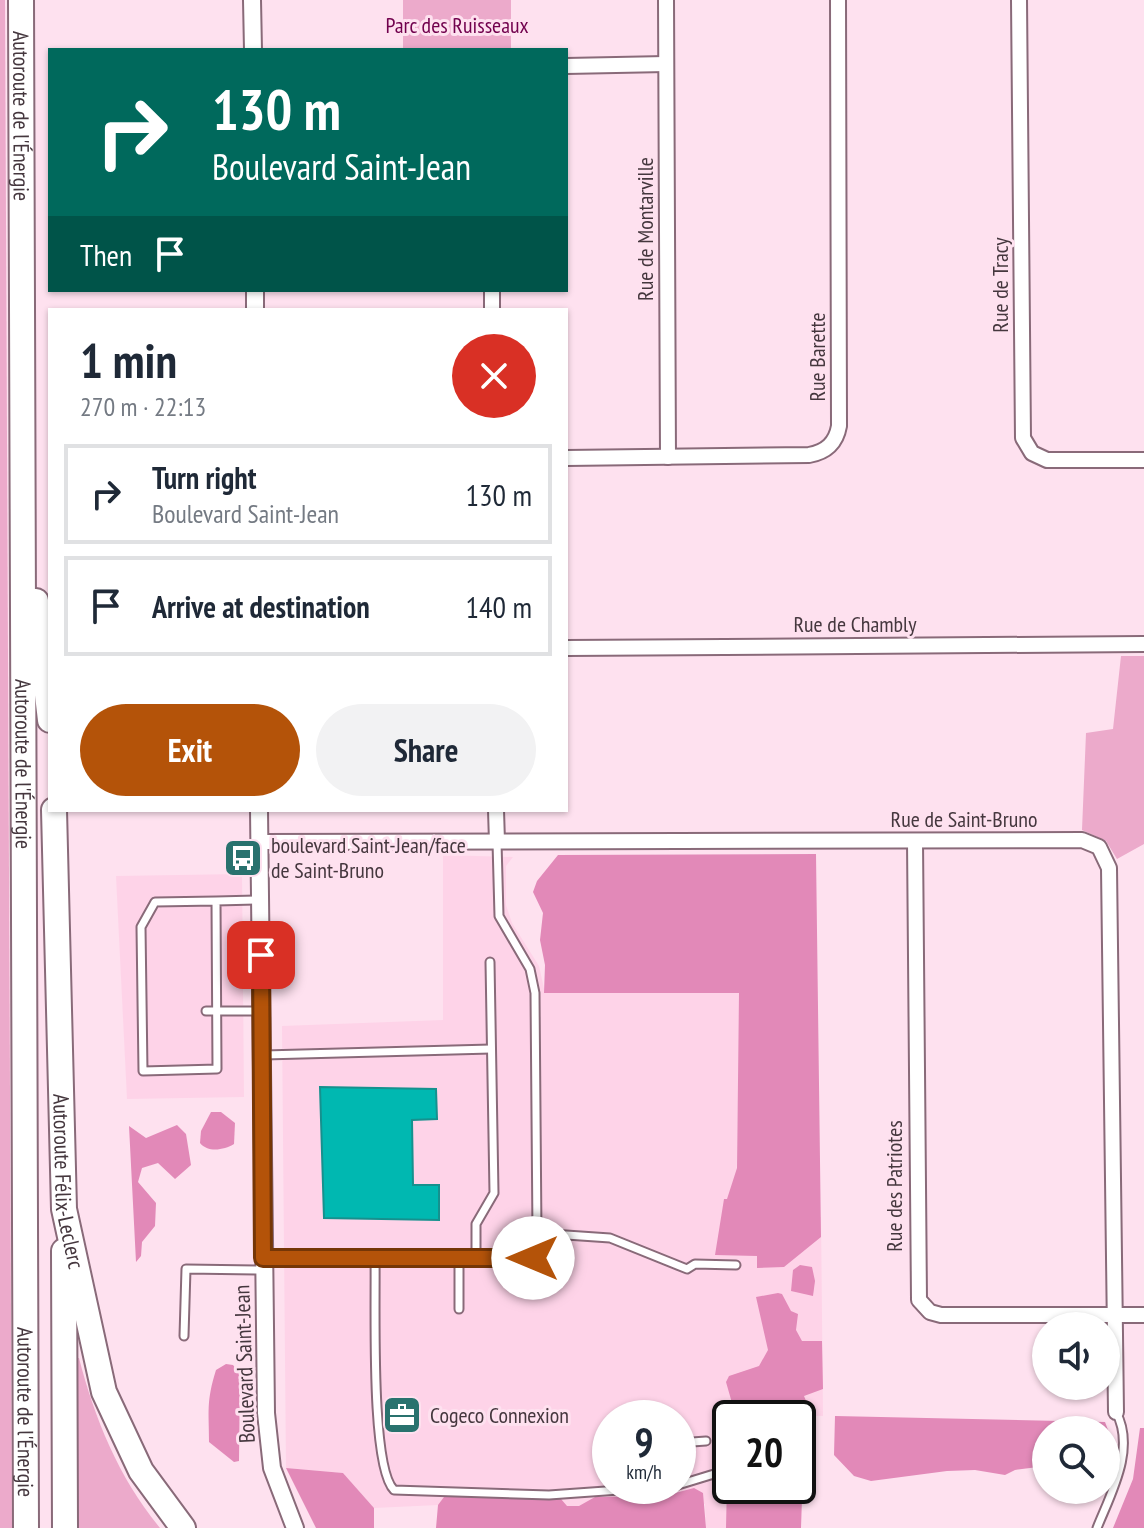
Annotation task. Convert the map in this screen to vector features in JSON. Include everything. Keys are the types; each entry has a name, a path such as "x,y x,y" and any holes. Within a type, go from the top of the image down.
{"highway":[{"name":"Autoroute de l'Énergie","path":"21,0 26,1528"},
{"path":"22,479 48,703"},
{"name":"Autoroute Félix-Leclerc","path":"54,812 64,1209 104,1392 137,1463 183,1528"},
{"path":"64,1209 65,1528"}],"street":[{"path":"252,0 253,48"},
{"name":"Rue de Montarville","path":"666,0 668,457"},
{"name":"Rue Barette","path":"568,458 809,455 826,449 837,434 838,0"},
{"name":"Rue de Tracy","path":"1019,0 1023,438 1032,453 1044,459 1144,460"},
{"path":"568,66 666,64"},
{"name":"Rue de Chambly","path":"568,648 1144,644"},
{"name":"Boulevard Saint-Jean","path":"259,812 263,1264 268,1444 277,1485 295,1528"},
{"path":"496,812 497,842"},
{"name":"Rue de Saint-Bruno","path":"260,842 1082,840 1099,847 1106,857 1116,1312"},
{"name":"Rue des Patriotes","path":"915,841 919,1300 926,1308 941,1315 1032,1316"},
{"name":"Rue des Patriotes","path":"1120,1316 1144,1315"},
{"name":"Rue de Saint-Bruno","path":"1116,1400 1116,1412"}],"lane":[{"path":"184,1336 186,1269 375,1259 533,1258 537,1233 535,993 530,969 499,916 497,842"},
{"path":"216,901 217,1069 143,1071 141,927 155,902 260,900"},
{"path":"476,1258 476,1224 494,1193 490,962"},
{"path":"142,1011 153,1011"},
{"path":"206,1011 261,1011"},
{"path":"143,1031 154,1032"},
{"path":"206,1032 217,1032"},
{"path":"261,1055 491,1049"},
{"path":"537,1233 610,1238 687,1269 695,1264 736,1265"},
{"path":"459,1258 459,1309"},
{"path":"375,1259 377,1419 384,1474 394,1490 549,1495 592,1492"},
{"path":"1097,1528 1124,1450 1124,1433 1116,1412"},
{"path":"696,1442 706,1441"}],"shaded area":[{"path":"816,854 821,1237 784,1267 757,1268 757,1256 715,1255 724,1199 727,1199 737,1168 739,993 544,993 545,965 540,940 543,913 533,892 537,881 558,855"},
{"path":"443,855 513,857 506,866 506,905 512,923 539,966 545,993 740,993 736,1213 821,1217 823,1416 816,1416 816,1400 712,1400 712,1504 726,1504 726,1528 706,1528 705,1504 677,1508 438,1505 374,1508 343,1473 286,1468 282,1026 443,1020"},
{"path":"242,874 244,1097 127,1099 116,876"},
{"path":"320,1087 436,1089 437,1119 412,1120 413,1185 439,1185 439,1220 324,1218"},
{"path":"211,1112 221,1112 235,1123 234,1144 216,1150 200,1143 201,1131"},
{"path":"177,1125 186,1134 191,1165 175,1179 158,1163 142,1168 138,1182 156,1203 155,1226 142,1242 141,1256 136,1262 129,1126 146,1138"},
{"path":"800,1265 812,1267 815,1281 813,1296 791,1291 793,1270"},
{"path":"782,1294 791,1311 798,1314 796,1330 802,1341 822,1341 823,1389 804,1396 806,1400 731,1400 726,1382 729,1376 759,1366 768,1350 756,1297"},
{"path":"226,1364 233,1365 240,1374 239,1461 234,1462 209,1442 211,1390 216,1370"},
{"path":"835,1416 1032,1420 1032,1468 1005,1475 975,1470 947,1471 871,1481 854,1476 834,1455"},
{"path":"1140,1428 1144,1428 1144,1528 1113,1528 1133,1479"},
{"path":"286,1468 343,1473 374,1508 374,1528 316,1528"},
{"path":"696,1489 703,1493 706,1528 436,1528 438,1505 444,1497 554,1497 567,1506 579,1506 592,1499 592,1504 696,1504"},
{"path":"726,1504 802,1504 801,1528 726,1528"}],"green space":[{"path":"0,0 5,0 12,1528 0,1528"},
{"name":"Parc des Ruisseaux","path":"403,0 511,0 511,48 403,48"},
{"path":"1121,656 1144,656 1144,844 1117,859 1106,841 1082,830 1086,733 1113,729"},
{"path":"74,1358 79,1358 110,1448 132,1489 160,1528 74,1528"}],"place":[{"name":"boulevard Saint-Jean/face de Saint-Bruno","path":"243,858"},
{"name":"Cogeco Connexion","path":"402,1415"}],"route":[{"path":"261,955 263,1258 533,1258"}]}
